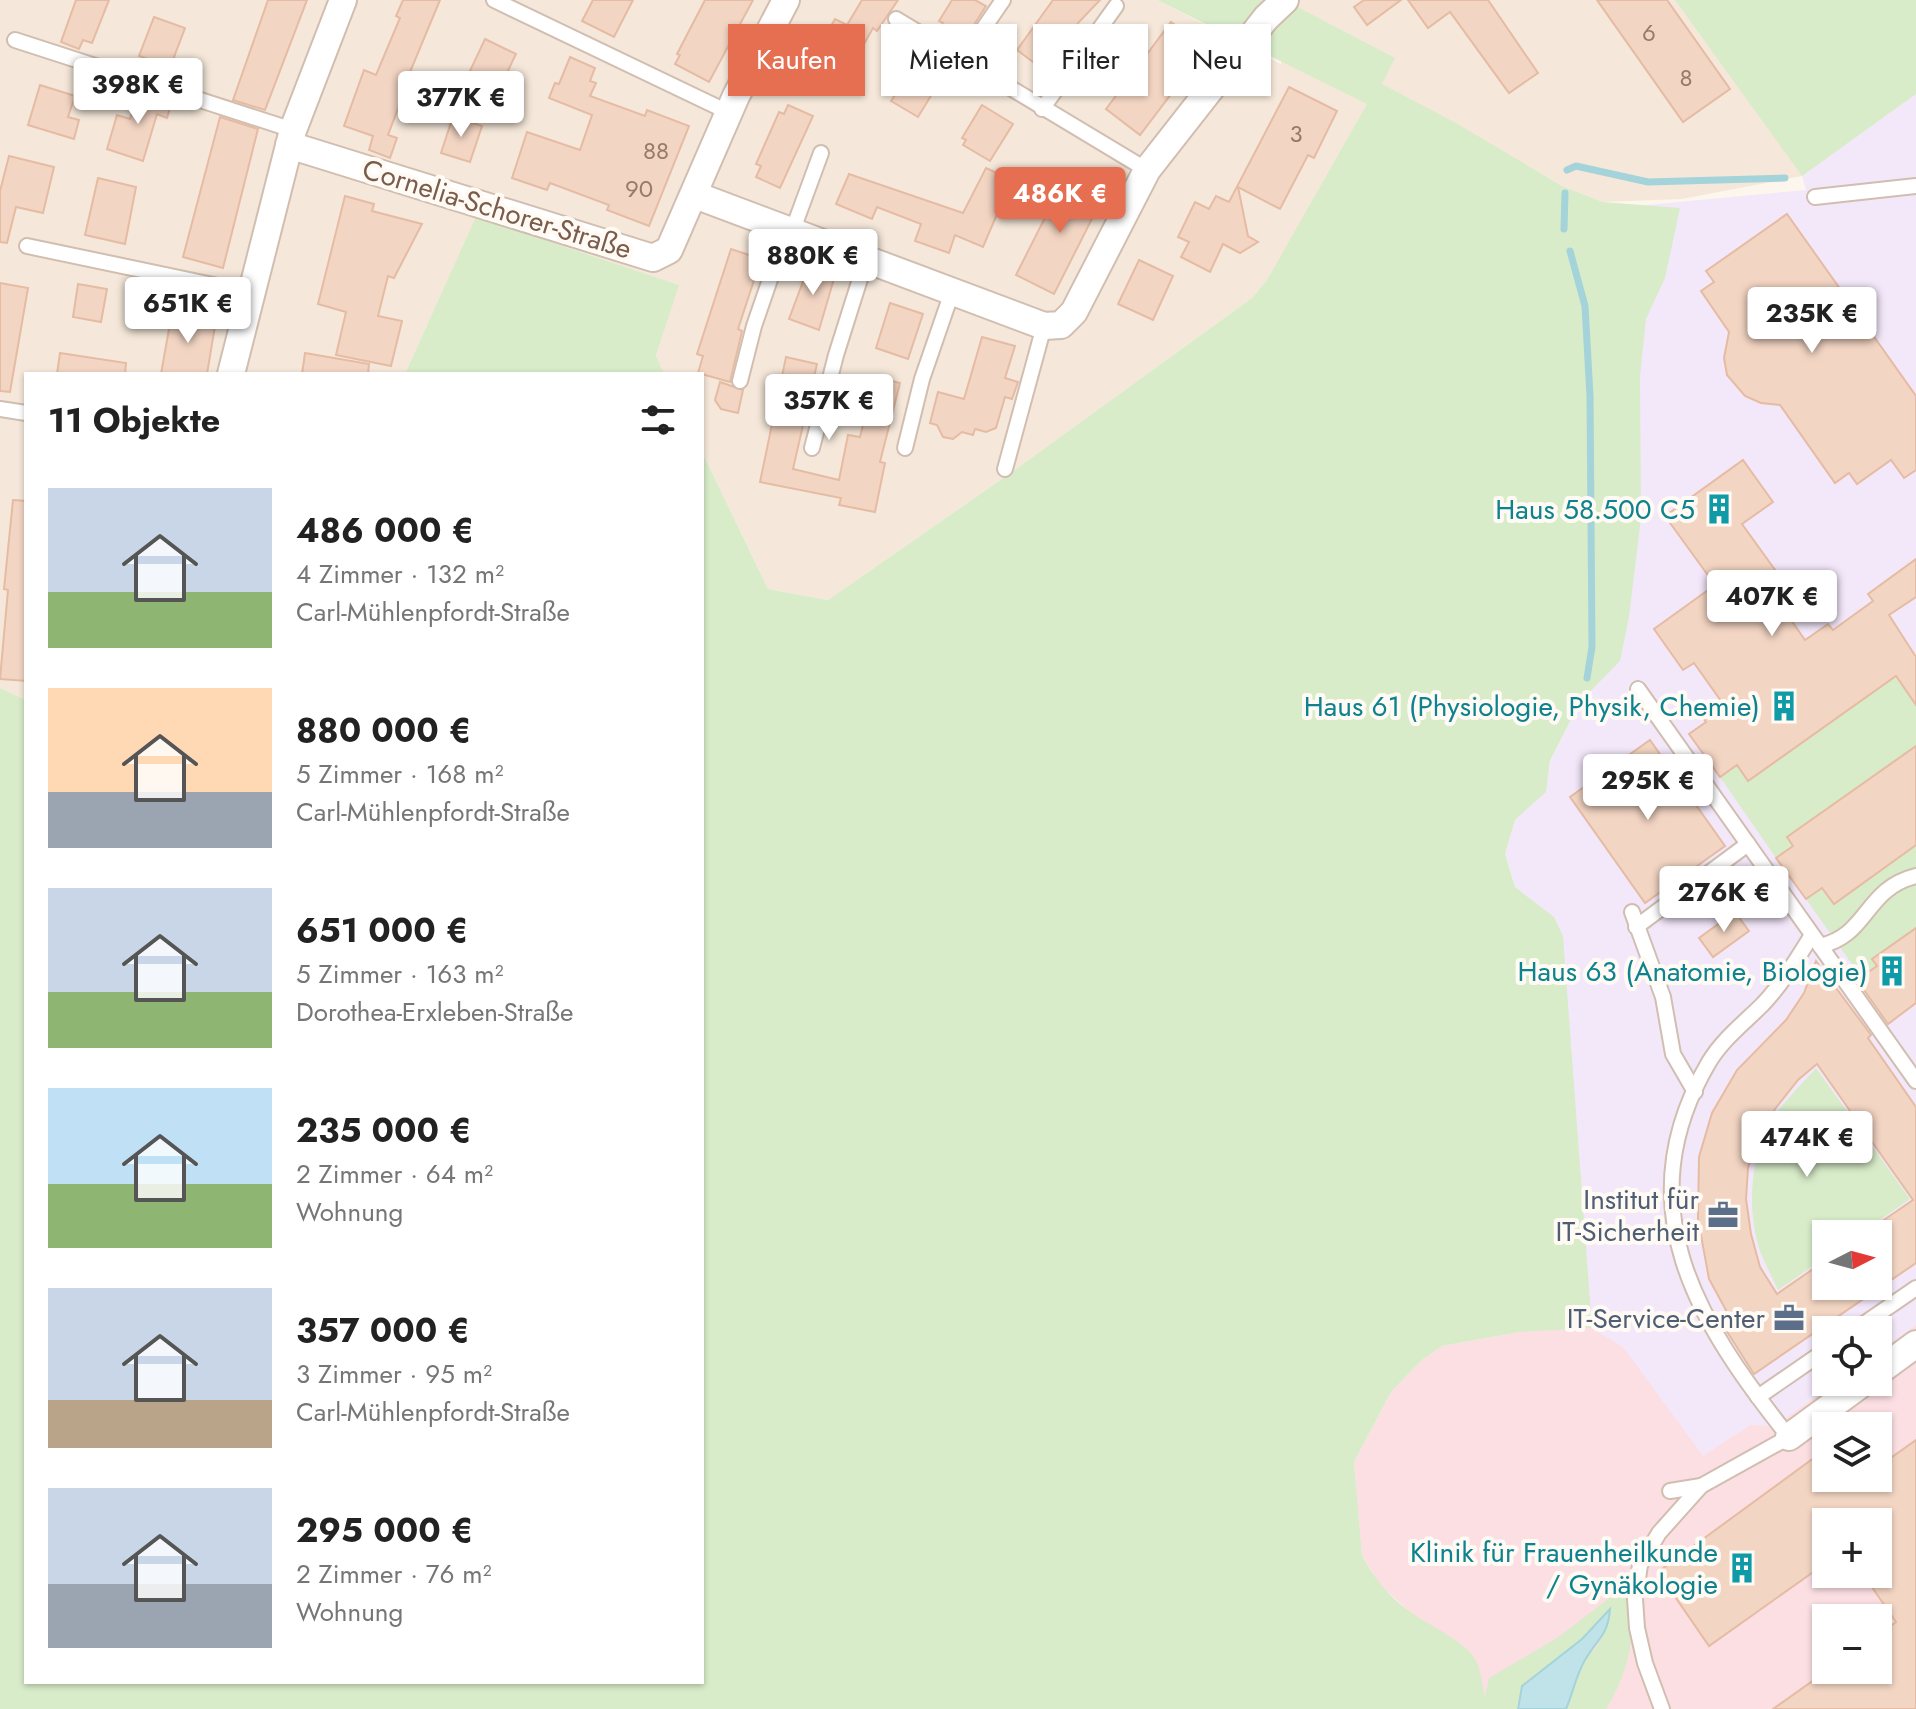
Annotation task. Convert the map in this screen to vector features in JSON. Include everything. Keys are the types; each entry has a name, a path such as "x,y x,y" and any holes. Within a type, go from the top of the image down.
{"street":[{"path":"231,372 291,138 343,0"},
{"name":"Cornelia-Schorer-Straße","path":"291,138 653,258 669,250 736,96 786,0"},
{"path":"695,195 1044,326 1061,325 1074,312 1147,170 1266,18 1285,0"},
{"path":"1892,1365 1912,1354"},
{"path":"1789,1437 1845,1396"}],"lane":[{"path":"494,0 730,113"},
{"path":"987,24 1003,0"},
{"path":"1042,109 1116,6"},
{"path":"896,19 904,24"},
{"path":"15,40 291,138"},
{"path":"1017,94 1147,170"},
{"path":"740,381 754,326 821,153"},
{"path":"1815,197 1916,186"},
{"path":"27,246 251,293"},
{"path":"812,448 836,355 866,260"},
{"path":"905,448 922,379 952,292"},
{"path":"1005,469 1044,326"},
{"path":"0,409 24,413"},
{"path":"1638,689 1916,1081"},
{"path":"1695,1092 1673,1054 1663,997 1634,920 1748,844"},
{"path":"1816,941 1836,943 1850,932 1887,888 1916,876"},
{"path":"1662,1709 1645,1663 1637,1628 1637,1577 1640,1565 1659,1533 1701,1486 1789,1437 1707,1324 1689,1281 1676,1238 1672,1189 1677,1138 1710,1061 1734,1030 1816,941"},
{"path":"1875,1316 1916,1288"},
{"path":"1758,1397 1812,1360"},
{"path":"1670,1491 1701,1486"}],"shaded area":[{"path":"0,0 1157,0 1204,24 1164,24 1164,96 1271,96 1271,59 1281,64 1284,0 1916,0 1916,94 1802,176 1682,199 1603,202 1562,186 1456,124 1267,280 1252,298 828,600 768,589 704,456 704,372 663,372 656,357 678,285 477,217 406,372 24,372 24,699 0,688"},
{"path":"1916,94 1916,1709 1485,1698 1475,1658 1362,1555 1353,1479 1520,1332 1553,917 1515,887 1505,854 1515,820 1546,792 1550,762 1580,702 1635,206 1806,190 1802,176"},
{"path":"1916,1325 1916,1709 1494,1709 1452,1638 1412,1614 1379,1584 1362,1555 1354,1462 1391,1392 1422,1360 1442,1346 1520,1332 1592,1328 1624,1348 1703,1456 1750,1425 1775,1426 1817,1396 1892,1396 1892,1342"}],"green space":[{"path":"1157,0 1284,0 1395,58 1382,84 1456,123 1562,186 1603,202 1680,208 1665,278 1646,319 1640,376 1641,518 1629,617 1620,661 1580,702 1550,761 1546,792 1515,820 1505,854 1515,887 1554,917 1563,936 1592,1328 1520,1332 1442,1346 1422,1360 1391,1392 1354,1462 1362,1555 1367,1564 1399,1603 1471,1653 1479,1667 1485,1696 1489,1678 1557,1638 1616,1593 1627,1594 1632,1623 1629,1653 1620,1682 1606,1709 1566,1709 1586,1657 1597,1647 1609,1610 1517,1704 1518,1709 0,1709 0,688 24,699 24,1684 704,1684 704,456 768,589 828,600 1252,298 1267,280 1367,104 1271,56 1271,24 1205,24"},
{"path":"1675,0 1916,0 1916,94 1802,176"},
{"path":"476,217 679,285 656,356 663,372 406,372"},
{"path":"1882,658 1916,706 1916,748 1787,837 1793,846 1776,858 1720,777 1737,765 1748,781 1875,691"},
{"path":"1916,845 1916,928 1873,959 1877,966 1861,977 1806,899 1822,888 1834,904"},
{"path":"1816,1068 1910,1199 1880,1220 1812,1220 1812,1267 1778,1290 1756,1235 1753,1181 1760,1146 1767,1130 1790,1097"}],"water":[{"path":"1610,1609 1604,1631 1582,1666 1566,1709 1518,1709 1522,1686 1582,1639"}],"building":[{"path":"76,0 109,0 92,43 83,40 79,49 61,42"},
{"path":"268,0 307,0 265,110 233,100"},
{"path":"403,0 440,0 410,72 428,79 423,96 405,90 388,135 397,138 390,158 369,150 373,136 344,126 364,70 376,75 400,18 396,16"},
{"path":"593,0 633,0 614,37 582,21"},
{"path":"705,0 753,0 740,24 728,24 728,47 709,82 675,64 680,55 677,54"},
{"path":"862,0 898,0 877,31 873,28 865,42 865,24 848,24"},
{"path":"952,0 975,0 986,6 974,24 942,24 939,21"},
{"path":"1053,0 1100,0 1078,24 1036,24"},
{"path":"1364,0 1401,0 1367,25 1354,7"},
{"path":"1408,0 1488,0 1538,73 1509,93 1450,12 1428,28"},
{"path":"1597,0 1667,0 1730,89 1683,122"},
{"path":"154,17 185,28 166,78 145,72 148,59 139,56"},
{"path":"1033,28 1033,62 1017,50"},
{"path":"1164,31 1164,96 1170,96 1140,135 1106,109 1116,96 1148,96 1148,53"},
{"path":"485,39 516,54 503,81 515,86 505,108 481,97 488,82 469,73"},
{"path":"570,57 595,68 590,81 596,83 590,96 645,116 647,110 689,126 649,226 607,210 609,205 550,183 547,190 512,178 527,132 580,150 592,115 549,98 555,83 559,84"},
{"path":"40,85 75,96 68,117 79,120 74,139 28,125"},
{"path":"1289,87 1337,111 1314,158 1308,155 1280,209 1238,187 1248,236 1258,242 1240,253 1223,244 1210,272 1181,257 1189,242 1178,237 1195,202 1209,209 1216,196 1229,202"},
{"path":"139,91 172,101 167,118 157,114 143,161 107,149 117,115 130,119"},
{"path":"894,96 931,96 918,117 891,101"},
{"path":"788,105 813,116 780,188 756,177 761,166 756,164 779,112 784,114"},
{"path":"982,105 1013,124 990,161 963,145 966,140 962,138"},
{"path":"453,116 482,126 470,162 441,153"},
{"path":"220,117 258,129 223,268 183,257"},
{"path":"9,156 54,167 43,213 16,207 7,243 0,242 0,191"},
{"path":"986,168 1016,182 1008,199 1004,198 983,247 955,235 949,253 915,241 921,224 877,207 872,219 836,204 849,174 963,213"},
{"path":"1066,176 1104,195 1054,294 1016,275"},
{"path":"98,178 136,187 125,244 85,235"},
{"path":"345,196 374,204 372,211 422,224 394,278 388,276 378,316 402,321 391,366 336,355 346,312 318,304"},
{"path":"1787,214 1916,396 1916,470 1904,478 1891,460 1857,484 1849,473 1835,483 1780,405 1761,403 1745,396 1727,375 1724,358 1729,332 1701,291 1714,282 1706,271"},
{"path":"731,249 761,259 738,329 742,331 730,382 698,372 703,356 697,354"},
{"path":"1139,260 1173,276 1153,320 1118,304"},
{"path":"810,263 836,272 819,330 789,319"},
{"path":"0,283 28,288 10,392 0,391"},
{"path":"78,284 107,289 101,322 73,317"},
{"path":"890,303 923,314 908,359 876,348"},
{"path":"172,312 216,320 207,372 161,372"},
{"path":"982,337 1015,346 1005,378 1018,382 1012,399 1005,397 996,428 986,432 975,429 973,435 962,432 953,439 943,437 937,425 930,423 938,392 964,399"},
{"path":"60,353 126,363 125,372 57,372"},
{"path":"305,353 369,364 368,372 302,372"},
{"path":"786,357 817,364 793,469 839,480 848,435 860,437 875,377 900,383 880,462 885,463 875,512 839,505 841,498 760,482"},
{"path":"720,382 743,390 738,413 721,409 715,400"},
{"path":"1743,460 1773,502 1742,524 1791,592 1778,601 1805,640 1828,624 1833,630 1873,601 1868,594 1916,559 1916,597 1889,615 1916,657 1916,705 1896,676 1748,781 1737,765 1720,777 1689,734 1706,722 1701,715 1721,701 1694,663 1683,670 1654,629 1715,585 1665,516"},
{"path":"13,500 24,501 24,681 0,679 8,590 4,589"},
{"path":"1650,740 1725,846 1645,903 1570,797"},
{"path":"1916,746 1916,845 1834,904 1822,888 1806,899 1776,858 1793,846 1787,837"},
{"path":"1735,912 1749,931 1713,957 1699,938"},
{"name":"Haus 63 (Anatomie, Biologie)","path":"1916,928 1916,1003 1888,1024 1857,980 1877,966 1872,959"},
{"path":"1816,961 1871,1035 1868,1038 1916,1107 1916,1263 1892,1279 1892,1220 1884,1220 1913,1200 1817,1064 1798,1080 1775,1109 1758,1138 1748,1168 1746,1199 1751,1234 1760,1267 1777,1294 1812,1270 1812,1300 1862,1300 1839,1316 1812,1316 1812,1334 1754,1374 1726,1330 1734,1325 1709,1279 1698,1219 1699,1157 1712,1113 1737,1070 1786,1020 1804,993"},
{"path":"1916,1440 1916,1709 1773,1709 1812,1681 1812,1684 1892,1684 1892,1625 1896,1622 1892,1616 1892,1604 1884,1604 1873,1588 1892,1588 1892,1508 1812,1508 1812,1573 1709,1646 1658,1572 1812,1459 1812,1492 1892,1492 1892,1457"}],"waterway":[{"path":"1567,170 1576,166 1648,182 1785,178"},
{"path":"1564,229 1565,193"},
{"path":"1570,251 1585,306 1590,396 1592,647 1587,678"}],"place":[{"name":"Haus 58.500 C5","path":"1719,509"},
{"name":"Haus 61 (Physiologie, Physik, Chemie)","path":"1784,706"},
{"name":"Haus 63 (Anatomie, Biologie)","path":"1892,971"},
{"name":"Institut für IT-Sicherheit","path":"1723,1215"},
{"name":"IT-Service-Center","path":"1789,1318"},
{"name":"Klinik für Frauenheilkunde / Gynäkologie","path":"1742,1568"}]}
